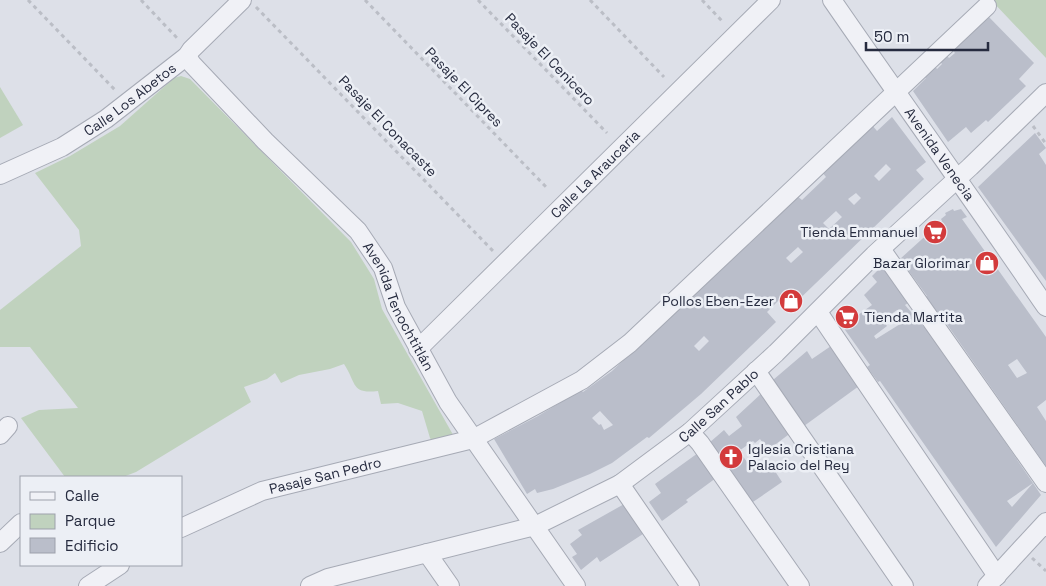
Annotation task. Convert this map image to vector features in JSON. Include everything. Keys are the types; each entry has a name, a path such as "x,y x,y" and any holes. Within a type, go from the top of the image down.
{"street":[{"name":"Calle La Araucaria","path":"418,349 771,0"},
{"name":"Avenida Venecia","path":"832,0 1046,307"},
{"name":"Calle Los Abetos","path":"0,175 62,147 106,119 197,48 248,2"},
{"name":"Pasaje San Pedro","path":"182,528 262,491 473,439 582,380 630,344 987,6"},
{"name":"Avenida Tenochtitlán","path":"197,48 192,64 265,141 358,231 383,268 396,307 448,402 576,586"},
{"name":"Calle San Pablo","path":"310,586 328,578 535,526 620,484 690,432 818,312 881,249 958,179 1046,92"},
{"path":"881,249 1046,483"},
{"path":"818,312 992,581 1046,522"},
{"path":"756,371 904,586"},
{"path":"690,432 700,443 800,586"},
{"path":"620,484 690,586"},
{"path":"0,543 20,524"},
{"path":"427,553 450,586"},
{"path":"88,586 118,566"}],"path":[{"path":"28,0 123,98"},
{"path":"141,0 197,48"},
{"name":"Pasaje El Cipres","path":"365,0 548,189"},
{"name":"Pasaje El Cenicero","path":"478,0 607,133"},
{"path":"590,0 664,77"},
{"path":"702,0 722,21"},
{"name":"Pasaje El Conacaste","path":"248,2 505,263"},
{"path":"1032,556 1046,572"}],"green space":[{"path":"1046,0 1046,58 992,1"},
{"path":"181,76 190,79 351,242 374,279 382,309 456,440 435,445 430,438 422,411 398,403 381,404 378,391 369,392 359,389 353,382 344,364 330,369 299,375 281,383 275,373 267,379 244,387 251,402 136,472 126,476 64,476 21,418 39,410 78,408 30,347 0,347 0,310 81,246 79,230 35,173 70,156 120,126 174,78"},
{"path":"0,87 23,125 0,138"}],"building":[{"path":"986,14 1034,63 1019,79 1026,86 988,122 986,120 971,133 966,127 948,142 913,91 926,78 923,75 934,65 937,69 942,64 939,60 945,54 949,58 955,53 951,48"},
{"path":"892,117 926,162 916,170 924,179 788,310 779,300 767,312 776,322 701,394 649,438 647,437 612,463 590,474 553,489 537,493 535,489 527,494 494,439 538,416 581,390 583,392 612,371 749,244 797,196 802,200 826,177 822,172 872,125 877,131","holes":["886,164 891,169 879,181 874,176","856,193 861,198 854,205 848,199","836,211 842,217 829,229 823,223","798,247 803,252 791,263 786,258","704,336 709,341 699,351 694,346","600,411 613,425 604,430 601,424 599,425 592,418"]},
{"path":"1035,133 1046,148 1039,154 1046,165 1046,281 978,187"},
{"path":"953,209 954,211 961,209 967,217 962,219 1046,337 1046,400 1037,407 1046,421 1046,466 946,323 944,325 925,297 927,296 900,259 942,221 941,219 946,215 945,213","holes":["1017,359 1027,373 1017,378 1008,365"]},
{"path":"883,265 911,296 906,300 908,303 905,305 924,327 927,324 946,356 1033,483 1041,495 996,547 880,381 878,382 867,367 870,365 838,320 852,306 858,315 872,305 864,295 877,282 872,276","holes":["897,310 905,321 876,339 874,336 887,326 883,320","1033,483 1012,507 1007,501"]},
{"path":"831,346 859,386 804,426 773,380 807,351 812,359"},
{"path":"763,392 792,432 768,450 760,439 755,443 753,441 739,451 747,462 752,459 757,465 764,460 770,469 773,468 782,482 750,504 709,443 724,430 729,436 742,426 736,417"},
{"path":"698,453 716,478 662,521 649,502 661,493 655,484"},
{"path":"626,503 646,532 600,562 597,557 581,570 572,557 577,554 570,544 582,535 578,530"}],"place":[{"name":"Tienda Emmanuel","path":"935,232"},
{"name":"Bazar Glorimar","path":"987,263"},
{"name":"Pollos Eben-Ezer","path":"791,301"},
{"name":"Tienda Martita","path":"847,317"},
{"name":"Iglesia Cristiana Palacio del Rey","path":"731,457"}]}
